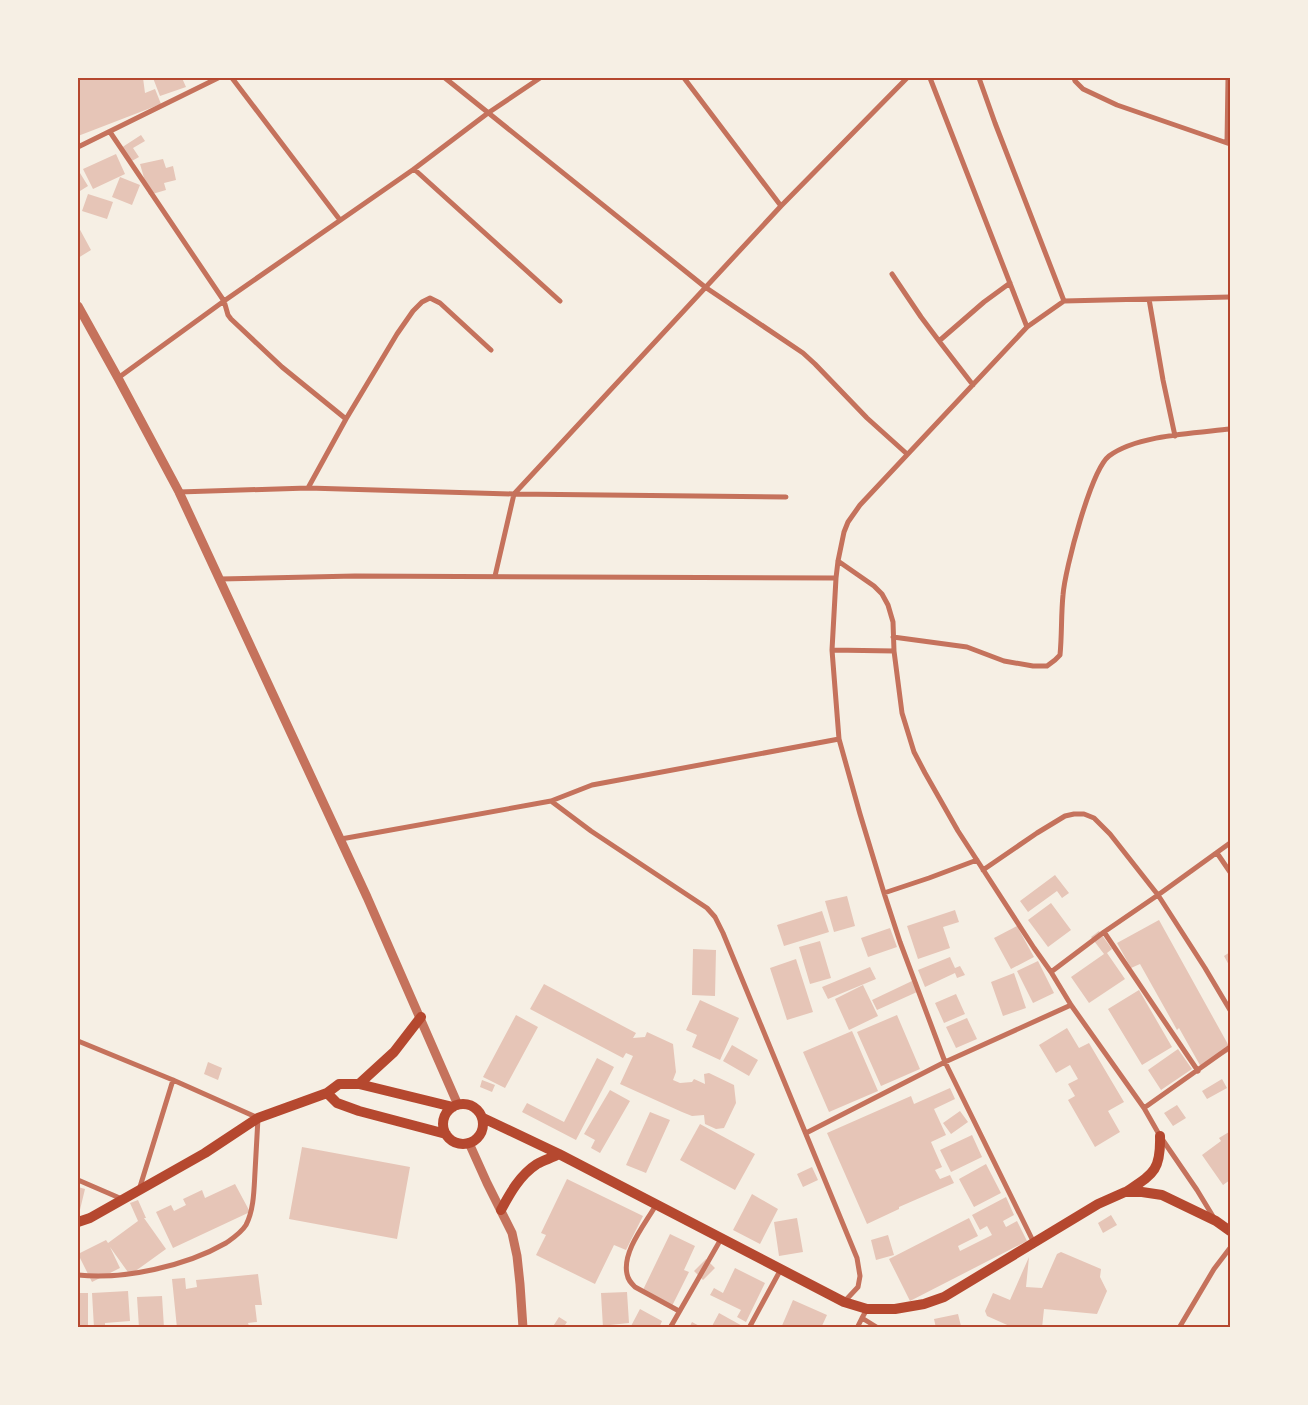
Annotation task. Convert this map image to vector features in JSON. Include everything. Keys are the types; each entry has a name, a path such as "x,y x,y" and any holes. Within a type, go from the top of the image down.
{"main road":[{"path":"359,1084 394,1052 421,1017"},
{"path":"78,1222 90,1218 205,1153 258,1118 327,1093 339,1084 359,1084 455,1106 471,1105 476,1108 483,1118 559,1154 864,1314 924,1304 944,1297 1098,1204 1142,1182 1154,1172 1159,1162 1161,1152 1160,1136"},
{"path":"327,1093 337,1103 359,1111 446,1134"},
{"path":"455,1106 445,1116 444,1128 446,1134 456,1143 463,1144 476,1140 483,1130 483,1118"},
{"path":"501,1210 513,1188 524,1176 537,1164 559,1154"},
{"path":"1125,1192 1162,1195 1230,1229"}],"street":[{"path":"78,147 218,78"},
{"path":"232,78 340,220"},
{"path":"445,78 705,287 803,353 907,454"},
{"path":"118,378 414,169 488,113 540,78"},
{"path":"684,78 781,206"},
{"path":"495,576 514,494 781,206 907,78"},
{"path":"930,78 1027,327"},
{"path":"979,78 1064,301"},
{"path":"1074,78 1083,89 1117,105 1229,144 1228,78"},
{"path":"110,132 224,302 228,314 238,326 282,367 346,419"},
{"path":"414,169 560,301"},
{"path":"892,274 921,317 973,385"},
{"path":"939,341 984,302 1010,283"},
{"path":"1034,1243 945,1062 903,950 860,814 840,739 832,650 836,578 844,532 852,516 866,498 1027,327 1064,301 1230,297"},
{"path":"308,488 346,419 397,334 413,311 426,300 430,298 440,303 491,350"},
{"path":"1149,298 1175,436"},
{"path":"78,306 179,492 220,579 341,839 421,1017 455,1106"},
{"path":"893,637 967,647 1004,661 1033,666 1046,666 1060,655 1063,594 1074,544 1089,492 1098,471 1108,457 1120,449 1143,440 1230,429"},
{"path":"179,492 308,488 514,494 786,497"},
{"path":"838,561 874,586 882,594 888,605 893,622 894,651 902,713 914,752 953,822 1051,972 1071,1006 1144,1108 1160,1136 1216,1221"},
{"path":"220,579 355,576 836,578"},
{"path":"832,650 894,651"},
{"path":"341,839 551,801 592,785 840,739"},
{"path":"551,801 591,831 682,891 715,917 806,1133 856,1258 860,1276 858,1286 844,1302"},
{"path":"983,870 1037,832 1065,816 1084,814 1094,818 1110,834 1158,895 1230,1010"},
{"path":"1051,972 1230,843"},
{"path":"1217,853 1230,872"},
{"path":"884,893 977,860"},
{"path":"1104,932 1198,1071"},
{"path":"806,1133 945,1062 1071,1006"},
{"path":"78,1041 173,1080 258,1118 251,1210 245,1226 235,1237 196,1258 142,1272 98,1276 78,1275"},
{"path":"1144,1108 1230,1047"},
{"path":"139,1190 173,1080"},
{"path":"469,1143 512,1233 520,1284 522,1328"},
{"path":"78,1180 122,1199"},
{"path":"656,1205 628,1253 627,1276 635,1287 679,1311"},
{"path":"670,1328 721,1239"},
{"path":"1179,1328 1211,1274 1230,1248"},
{"path":"749,1328 781,1269"},
{"path":"857,1328 864,1314 878,1328"}],"building":[{"path":"78,78 143,78 145,93 155,89 161,104 78,136"},
{"path":"153,78 182,78 186,87 160,96"},
{"path":"141,135 145,141 133,148 139,157 130,162 121,148"},
{"path":"116,154 125,174 93,189 83,169"},
{"path":"163,159 166,168 173,166 176,180 164,183 166,190 149,195 140,164"},
{"path":"80,173 88,186 80,191 78,174"},
{"path":"120,177 140,185 132,205 112,197"},
{"path":"88,194 113,202 107,219 82,211"},
{"path":"78,226 91,250 78,258"},
{"path":"1055,875 1069,893 1062,898 1057,891 1028,912 1020,901"},
{"path":"847,896 855,926 834,932 825,901"},
{"path":"1051,903 1071,930 1048,947 1028,920"},
{"path":"955,910 959,922 943,927 950,948 918,959 907,926"},
{"path":"822,911 829,932 784,946 777,925"},
{"path":"1159,920 1230,1048 1230,1051 1201,1067 1179,1028 1177,1030 1140,964 1131,968 1117,943"},
{"path":"1017,926 1034,957 1011,969 994,938"},
{"path":"890,928 897,947 868,957 861,938"},
{"path":"1099,931 1112,949 1107,953 1125,979 1089,1003 1071,977 1104,954 1091,937"},
{"path":"820,941 831,978 810,984 799,947"},
{"path":"693,949 716,950 715,996 692,995"},
{"path":"1230,952 1230,967 1224,956"},
{"path":"950,957 955,968 960,966 965,975 957,978 955,973 925,987 918,970"},
{"path":"796,959 813,1012 787,1020 770,968"},
{"path":"1038,961 1054,993 1033,1003 1017,971"},
{"path":"870,967 876,979 828,999 822,987"},
{"path":"1014,973 1026,1008 1003,1016 991,982"},
{"path":"912,981 917,992 877,1010 872,1000"},
{"path":"544,984 636,1033 633,1038 645,1037 647,1032 673,1044 676,1072 673,1080 680,1083 692,1082 694,1079 705,1084 704,1074 709,1073 734,1085 736,1103 724,1128 716,1129 705,1124 704,1115 692,1116 620,1084 633,1056 626,1053 623,1058 530,1009"},
{"path":"863,985 878,1016 849,1030 835,999"},
{"path":"1139,990 1172,1047 1142,1065 1108,1009"},
{"path":"956,994 965,1014 944,1023 935,1003"},
{"path":"700,1000 739,1018 720,1060 692,1047 697,1035 686,1030"},
{"path":"516,1015 538,1027 505,1088 483,1077"},
{"path":"897,1015 920,1069 881,1086 857,1032"},
{"path":"967,1018 977,1039 956,1048 946,1027"},
{"path":"1067,1028 1079,1048 1089,1043 1124,1102 1108,1111 1120,1132 1095,1147 1068,1100 1075,1096 1068,1084 1078,1079 1070,1065 1056,1073 1039,1045"},
{"path":"852,1031 878,1091 829,1112 803,1052"},
{"path":"732,1045 758,1060 749,1076 723,1061"},
{"path":"1178,1049 1192,1069 1161,1090 1148,1070"},
{"path":"597,1058 614,1067 576,1140 522,1112 527,1103 564,1122"},
{"path":"208,1062 222,1068 218,1080 204,1074"},
{"path":"1222,1079 1227,1088 1207,1099 1202,1091"},
{"path":"482,1080 495,1085 492,1092 480,1087"},
{"path":"950,1088 955,1099 934,1109 946,1135 931,1142 942,1167 935,1170 940,1179 950,1175 954,1183 899,1207 899,1209 867,1224 827,1133 911,1096 914,1104"},
{"path":"610,1090 630,1101 600,1153 591,1148 595,1140 584,1134"},
{"path":"1177,1105 1186,1118 1173,1126 1164,1113"},
{"path":"960,1111 968,1122 951,1134 943,1123"},
{"path":"650,1112 670,1120 646,1173 626,1165"},
{"path":"700,1124 755,1154 735,1190 680,1160"},
{"path":"1229,1132 1230,1180 1223,1185 1202,1155 1221,1141 1219,1138"},
{"path":"972,1135 982,1157 951,1172 940,1150"},
{"path":"302,1147 410,1167 397,1239 289,1219"},
{"path":"986,1164 1001,1193 974,1207 959,1179"},
{"path":"812,1167 818,1180 803,1187 797,1174"},
{"path":"567,1179 643,1216 626,1250 614,1245 595,1284 536,1255 546,1235 541,1233"},
{"path":"235,1184 250,1212 173,1248 156,1212 171,1205 174,1211 186,1205 183,1199 202,1190 205,1198"},
{"path":"78,1187 85,1189 78,1218"},
{"path":"752,1194 778,1209 760,1244 733,1230"},
{"path":"1006,1197 1014,1215 1003,1221 1006,1227 1017,1221 1027,1241 910,1301 889,1259 969,1218 978,1236 958,1246 960,1251 992,1235 987,1226 980,1230 972,1215"},
{"path":"138,1200 146,1218 144,1218 166,1249 130,1275 110,1247 120,1268 92,1282 78,1254 106,1240 108,1243 138,1221 130,1203"},
{"path":"1111,1215 1117,1225 1103,1233 1098,1223"},
{"path":"797,1218 803,1252 779,1256 774,1222"},
{"path":"670,1234 695,1246 684,1270 689,1272 672,1306 642,1292"},
{"path":"888,1235 894,1255 876,1260 871,1240"},
{"path":"1061,1252 1101,1269 1100,1277 1107,1291 1097,1314 1044,1309 1042,1328 1014,1328 987,1316 985,1311 993,1293 1010,1300 1029,1257 1026,1287 1042,1288 1057,1254"},
{"path":"706,1259 715,1268 703,1280 694,1271"},
{"path":"735,1268 765,1283 746,1322 737,1317 741,1310 710,1295 714,1288 723,1293"},
{"path":"258,1274 262,1305 255,1305 257,1322 248,1323 249,1326 238,1328 177,1328 172,1279 185,1278 186,1289 197,1287 196,1280"},
{"path":"128,1291 130,1321 105,1323 105,1328 94,1328 92,1293"},
{"path":"627,1292 629,1323 610,1325 610,1328 603,1328 601,1293"},
{"path":"78,1293 88,1293 88,1328 78,1328"},
{"path":"162,1296 164,1328 139,1328 137,1297"},
{"path":"793,1300 827,1315 821,1328 781,1328"},
{"path":"640,1309 662,1321 659,1328 630,1328"},
{"path":"719,1313 746,1328 711,1328"},
{"path":"958,1314 961,1326 936,1328 934,1319"},
{"path":"559,1317 567,1322 563,1328 552,1328"},
{"path":"692,1322 703,1328 689,1328"}]}
